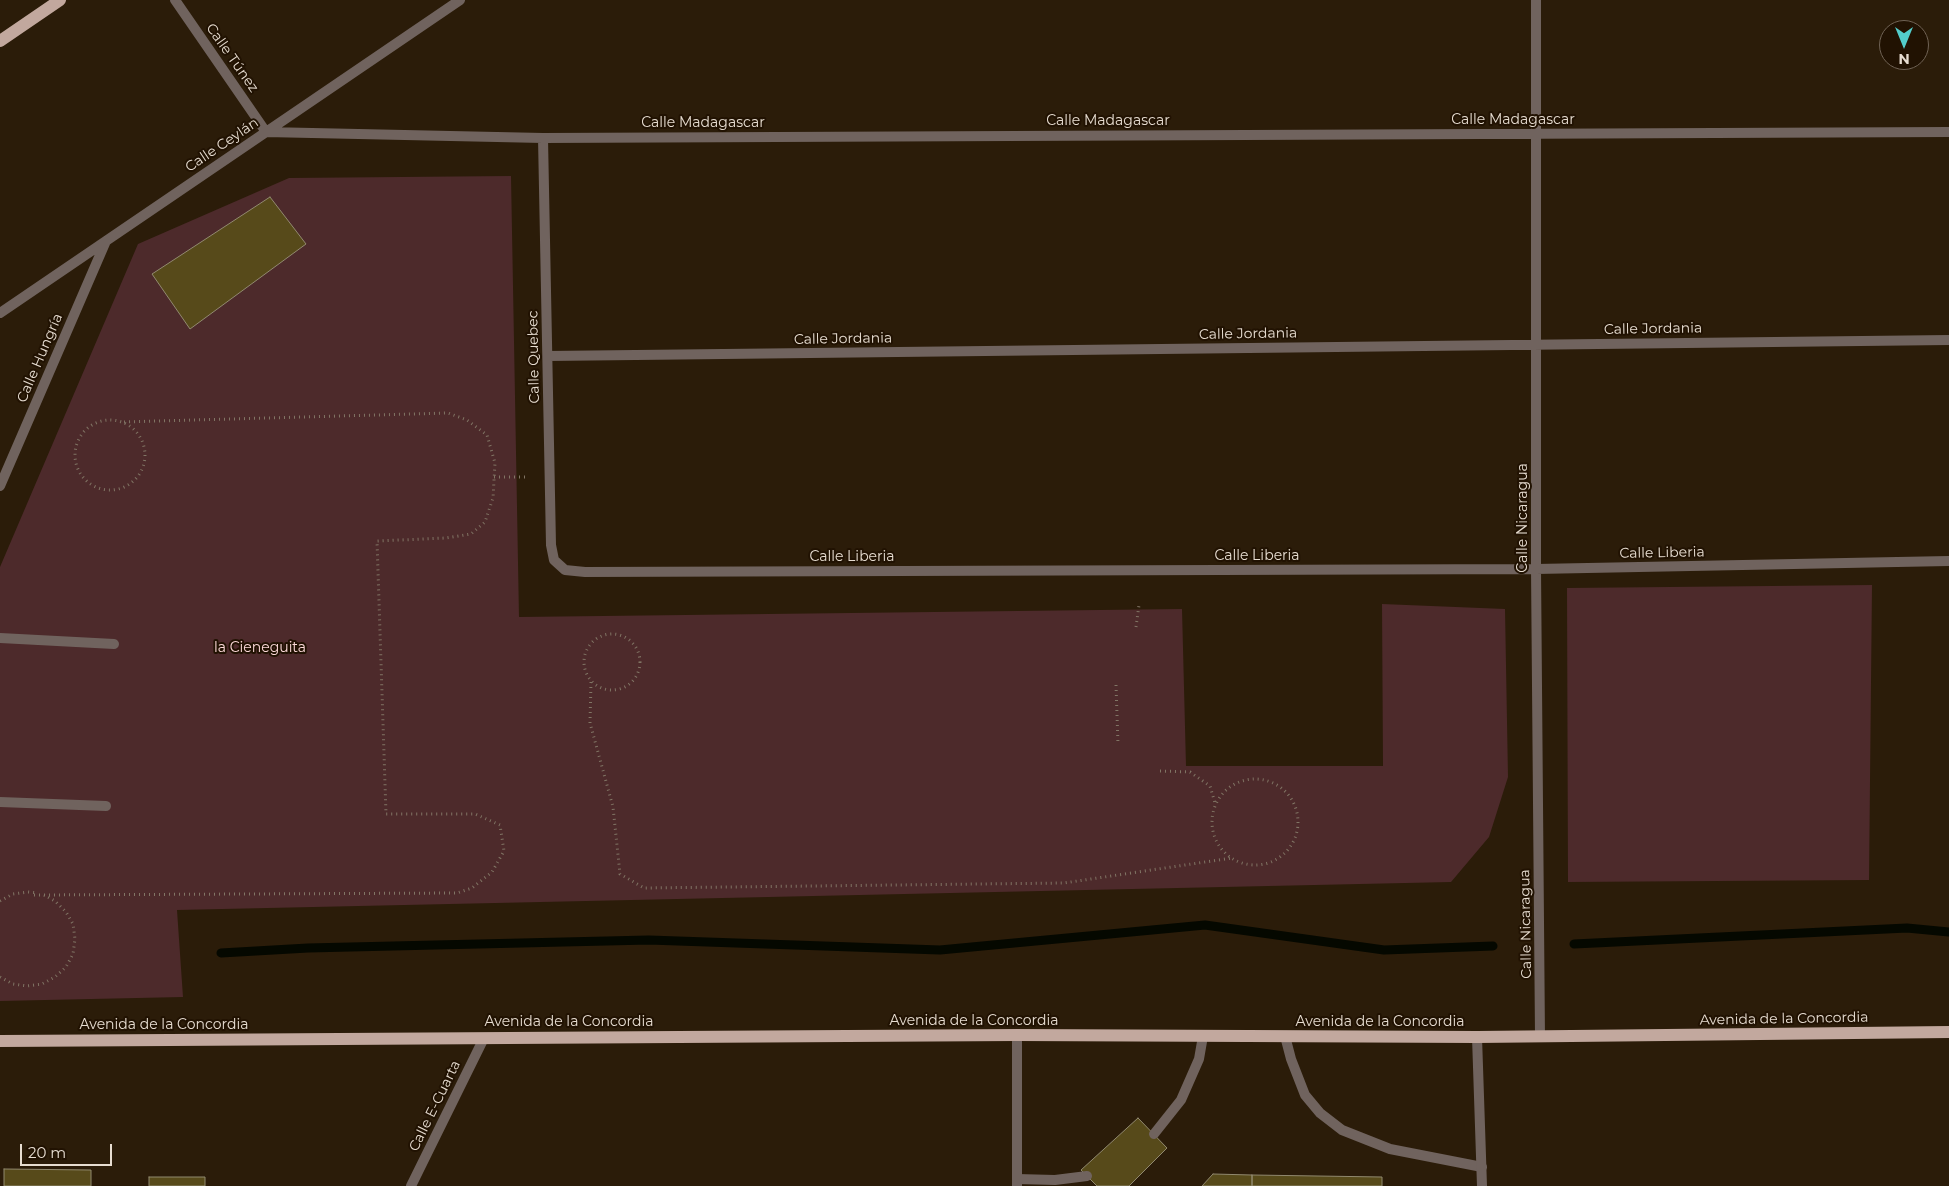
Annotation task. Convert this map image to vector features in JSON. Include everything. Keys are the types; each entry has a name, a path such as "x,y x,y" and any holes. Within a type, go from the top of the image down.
{"main road":[{"path":"0,41 60,0"},
{"name":"Avenida de la Concordia","path":"0,1041 1017,1035 1540,1037 1949,1032"}],"street":[{"name":"Calle Túnez","path":"175,0 266,132"},
{"name":"Calle Ceylán","path":"0,313 460,0"},
{"name":"Calle Nicaragua","path":"1536,0 1536,569 1540,1037"},
{"name":"Calle Madagascar","path":"266,132 543,138 1949,132"},
{"name":"Calle Quebec","path":"543,138 551,545 554,560 565,570"},
{"name":"Calle Hungría","path":"0,486 106,241"},
{"name":"Calle Jordania","path":"548,356 1949,340"},
{"name":"Calle Liberia","path":"565,570 595,572 1536,569 1949,561"},
{"path":"0,638 114,644"},
{"path":"0,802 106,806"},
{"path":"1017,1035 1017,1183 1088,1176"},
{"path":"1154,1134 1181,1100 1199,1058 1203,1036"},
{"path":"1285,1036 1291,1059 1305,1095 1320,1113 1342,1130 1390,1149 1482,1167"},
{"path":"1477,1037 1482,1186"},
{"name":"Calle E-Cuarta","path":"411,1186 484,1038"}],"path":[{"path":"34,895 457,893 472,888 492,872 504,851 500,825 475,814 386,814 377,541 446,538 472,534 484,522 493,498 495,463 487,435 467,420 448,413 122,422 110,420 88,427 76,445 74,457 82,478 92,486 102,490 114,490 130,483 141,470 145,459 144,447 140,436 122,422"},
{"path":"494,477 525,477"},
{"path":"1136,627 1139,605"},
{"path":"591,682 598,688 608,691 618,690 633,682 638,674 640,656 630,641 614,634 604,635 595,639 584,655 583,664 585,674 591,682 590,723 613,807 620,874 644,888 1064,883 1232,858"},
{"path":"1116,684 1118,744"},
{"path":"1160,771 1190,772 1210,786 1215,804"},
{"path":"1256,778 1270,780 1292,798 1298,812 1298,826 1294,840 1286,853 1273,861 1259,865 1244,864 1232,858 1221,849 1214,837 1211,823 1215,804 1219,796 1229,787 1242,780 1256,778"},
{"path":"0,901 13,894 28,892 42,894 55,901 66,912 73,924 75,939 73,954 66,967 55,977 42,984 27,986 13,984 0,977"}],"green space":[{"name":"la Cieneguita","path":"511,176 519,617 1182,609 1186,766 1383,766 1382,604 1505,609 1508,777 1489,837 1451,882 177,910 183,997 0,1001 0,567 138,244 289,178"},
{"path":"1872,585 1869,880 1568,882 1567,588"}],"building":[{"path":"270,197 306,244 190,329 152,274"},
{"path":"1138,1118 1167,1148 1129,1186 1097,1186 1081,1170"},
{"path":"4,1169 91,1170 91,1186 4,1186"},
{"path":"1213,1174 1252,1175 1252,1186 1202,1186"},
{"path":"1252,1175 1382,1177 1382,1186 1252,1186"},
{"path":"149,1177 205,1177 205,1186 149,1186"}],"waterway":[{"path":"221,953 308,948 649,940 940,950 1205,925 1384,950 1493,946"},
{"path":"1574,944 1907,928 1949,932"}]}
